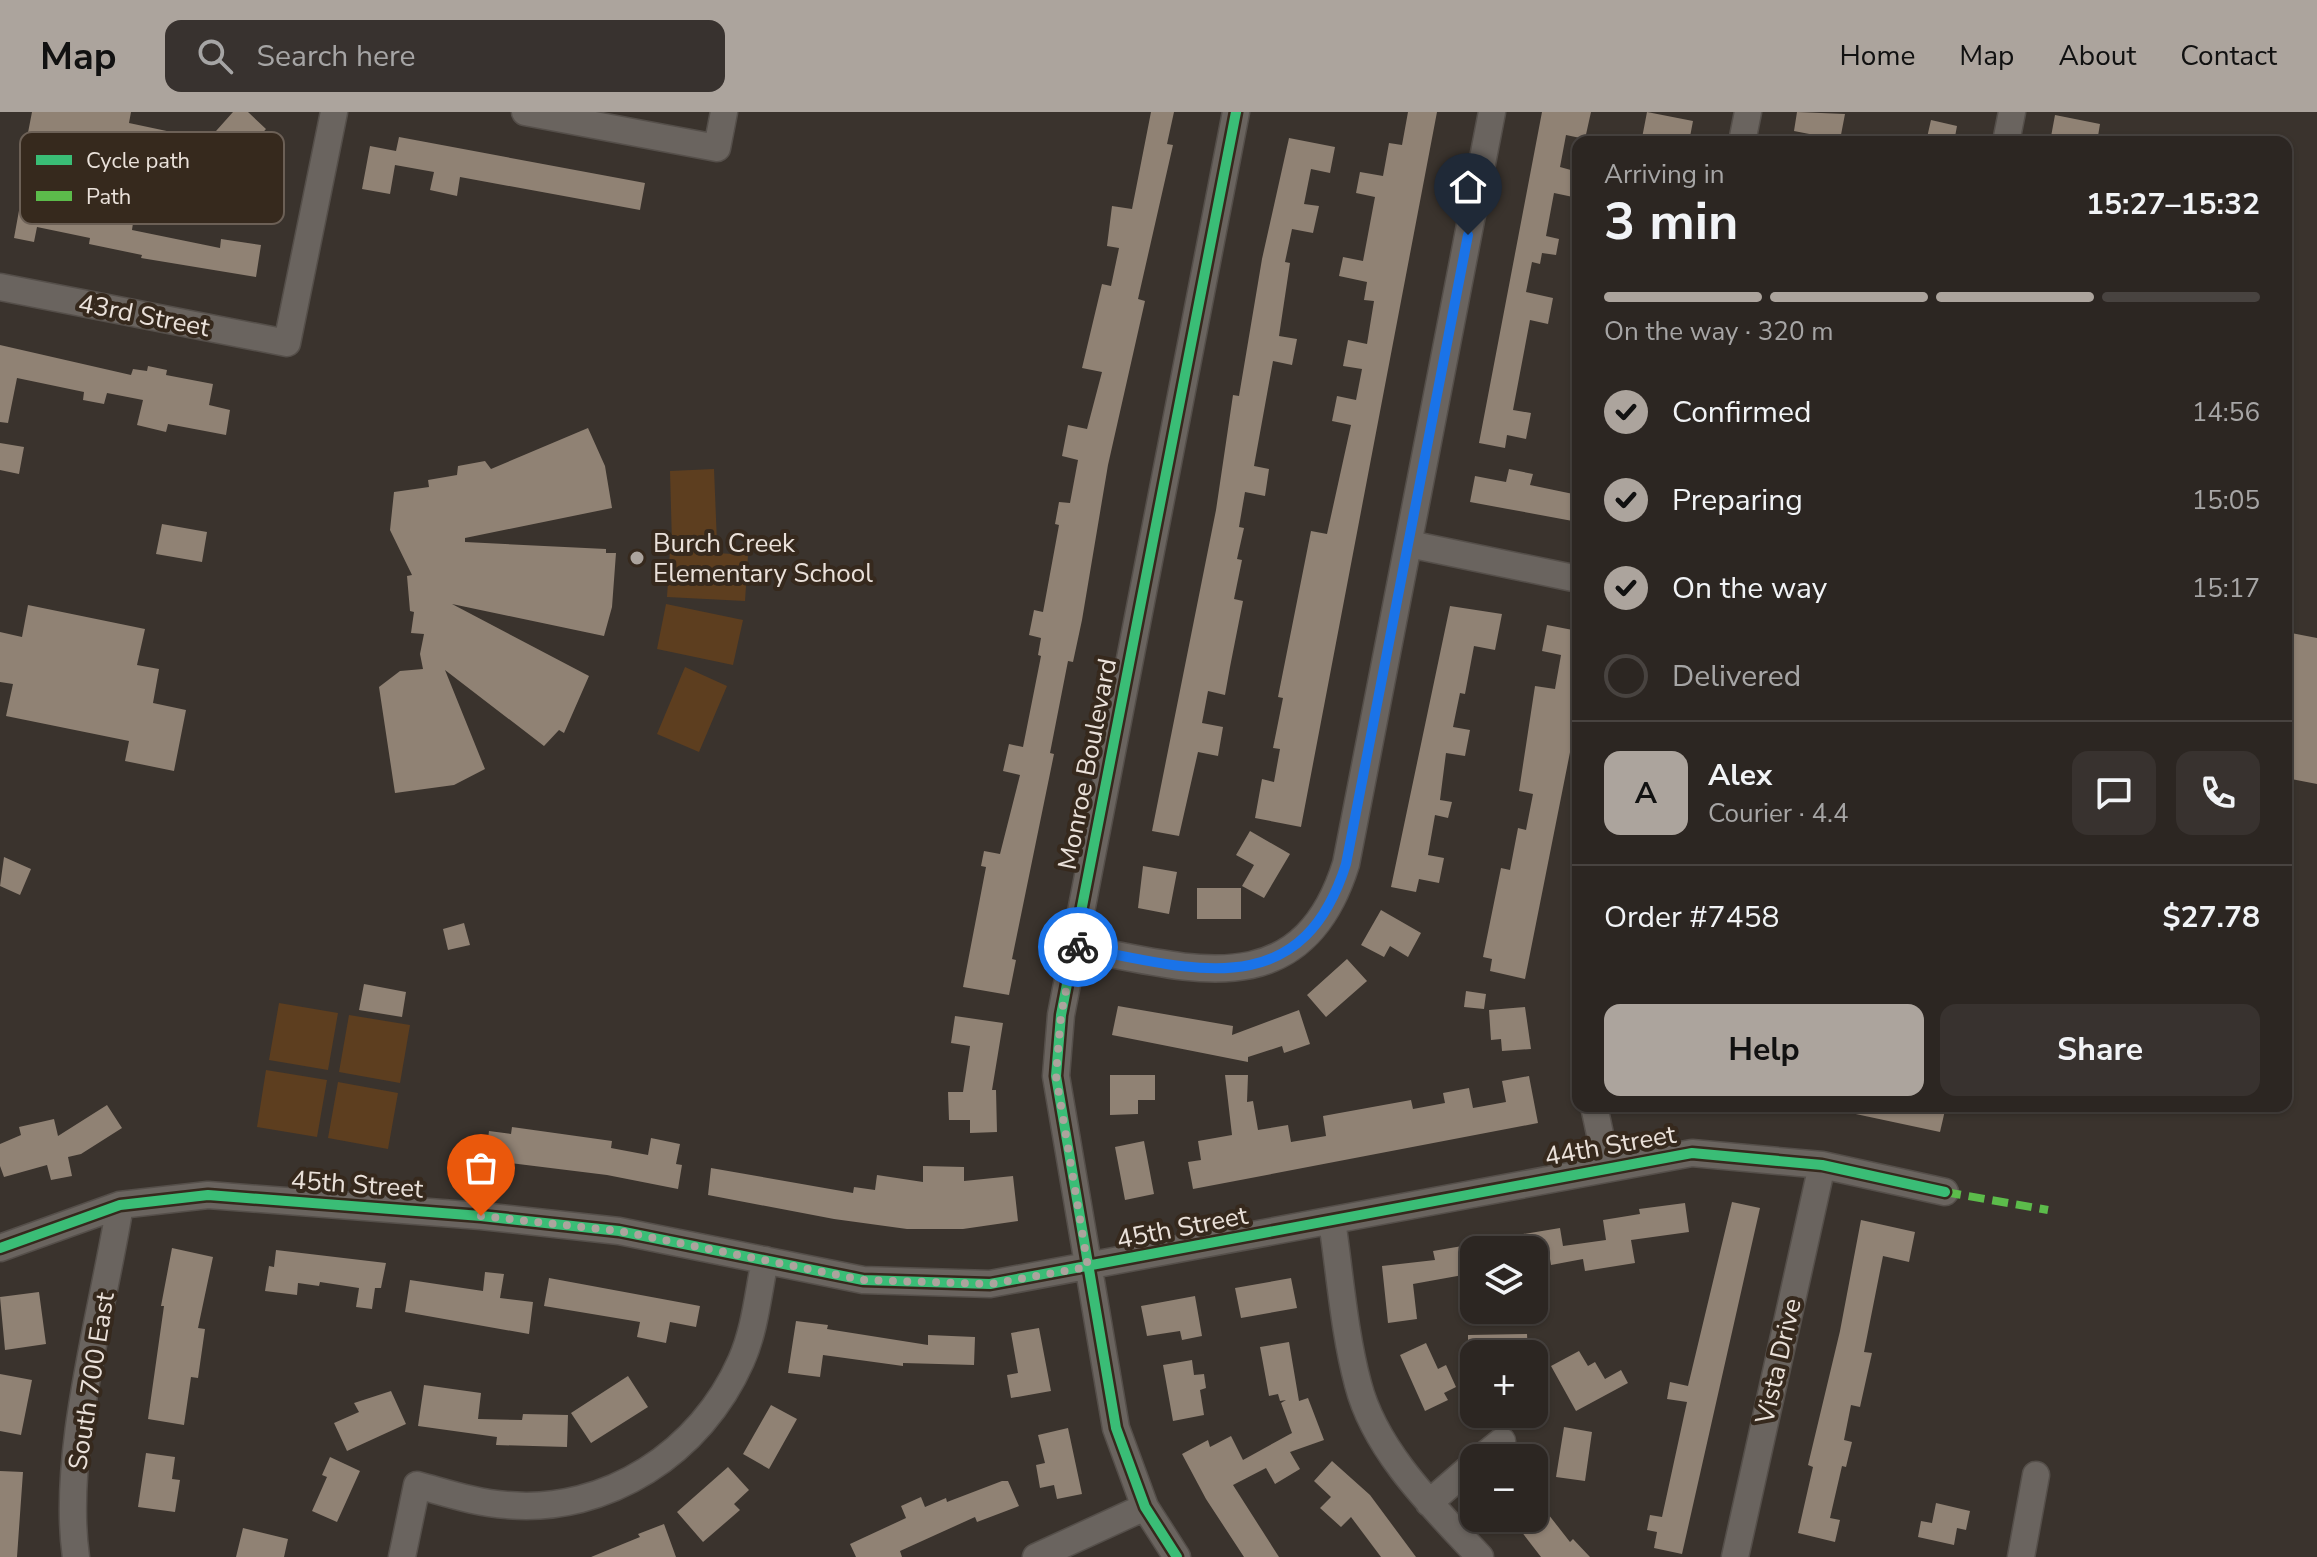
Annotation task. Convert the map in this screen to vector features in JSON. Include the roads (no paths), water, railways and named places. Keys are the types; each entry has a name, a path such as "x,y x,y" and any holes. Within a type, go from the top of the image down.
{"street":[{"name":"43rd Street","path":"0,287 287,343 334,112"},
{"path":"525,112 717,148 724,112"},
{"name":"Monroe Boulevard","path":"1177,1557 1145,1507 1116,1428 1056,1076 1061,1015 1236,112"},
{"path":"1075,947 1183,966 1251,967 1289,949 1324,918 1337,895 1346,864 1492,112"},
{"path":"1743,136 1748,112"},
{"path":"2007,136 2012,112"},
{"path":"1409,544 1572,578"},
{"path":"1595,1112 1607,1167"},
{"name":"44th Street","path":"1332,1221 1692,1153 1822,1165 1945,1192"},
{"name":"Vista Drive","path":"1735,1557 1822,1165"},
{"name":"45th Street","path":"0,1248 120,1205 208,1195 481,1216 619,1231 863,1280 990,1284 1332,1221"},
{"name":"South 700 East","path":"76,1557 72,1528 75,1464 120,1205"},
{"path":"1332,1221 1358,1385 1380,1435 1429,1503 1480,1557"},
{"path":"402,1557 417,1485 477,1502 542,1505 584,1499 626,1483 663,1461 701,1426 742,1360 765,1260"},
{"path":"1498,1444 1502,1441"},
{"path":"2021,1557 2036,1475"},
{"path":"1429,1503 1460,1476"},
{"path":"1036,1557 1145,1507"}],"place":[{"name":"Burch Creek Elementary School","path":"637,558"}]}
